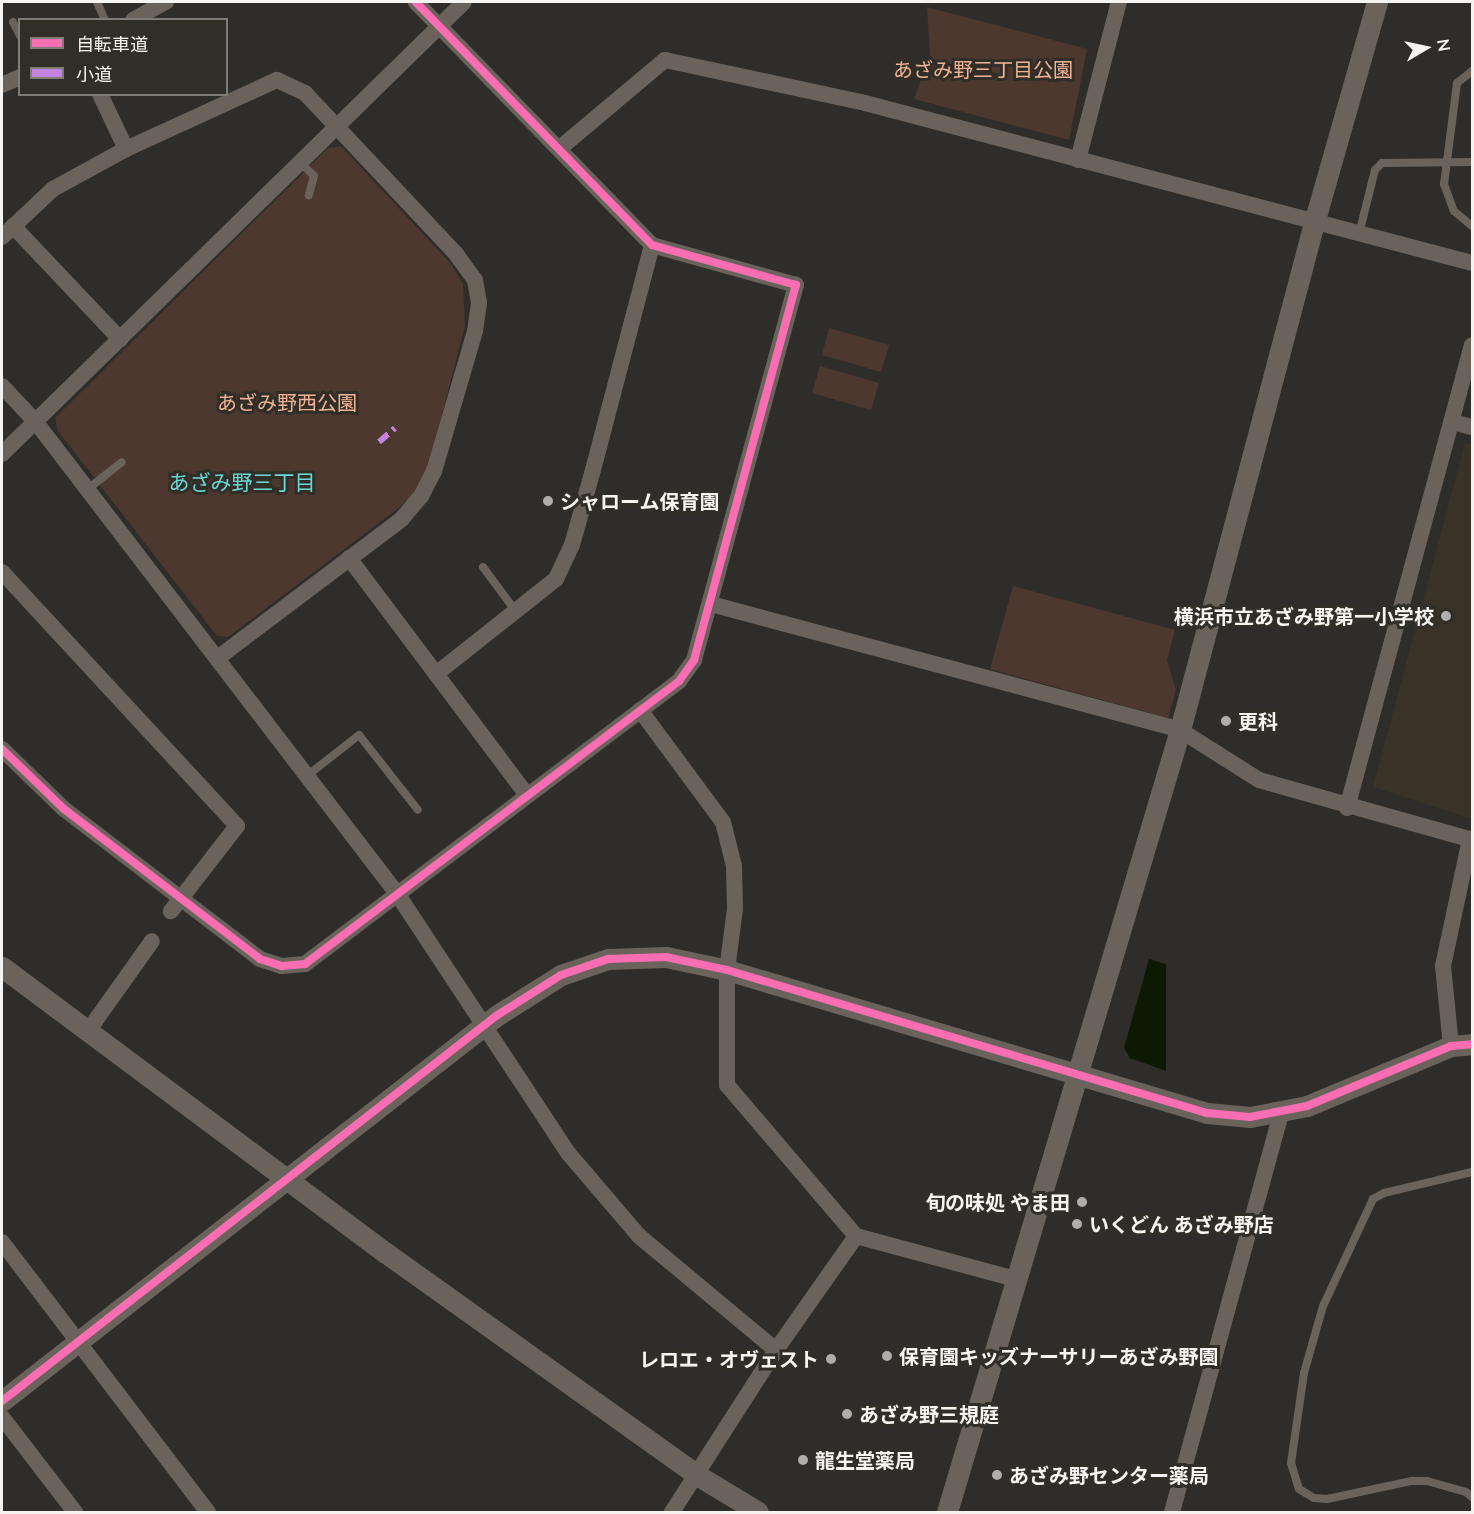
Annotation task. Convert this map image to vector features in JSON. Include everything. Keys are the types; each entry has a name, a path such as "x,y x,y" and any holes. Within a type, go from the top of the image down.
{"street":[{"path":"137,18 166,2"},
{"path":"2,749 64,809 177,906 260,959 282,966 305,964 680,681 694,660 796,285 652,244 416,2"},
{"path":"2,454 464,2"},
{"path":"1078,160 1119,2"},
{"path":"947,1512 1180,730 1314,223 1377,2"},
{"path":"560,148 665,60 865,103 1473,263"},
{"path":"2,85 18,78"},
{"path":"120,339 7,232 53,189 126,149 277,80 305,93 337,128 364,151 456,254 475,280 479,303 475,331 434,471 421,496 402,519 219,657"},
{"path":"101,96 126,149"},
{"path":"436,674 518,613 556,579 572,545 652,244"},
{"path":"1347,808 1473,346"},
{"path":"2,386 35,421 219,657 398,895 569,1154 639,1236 776,1350"},
{"path":"1453,423 1473,427"},
{"path":"349,558 527,795"},
{"path":"2,572 237,826 177,906"},
{"path":"711,604 1180,730 1259,780 1347,808 1472,840 1443,966 1451,1046"},
{"path":"640,710 723,822 734,866 735,909 727,970 727,1085 856,1236 1015,1279"},
{"path":"88,1031 152,941"},
{"path":"75,1512 2,1404 75,1342 484,1025 561,975 608,959 666,957 727,970 1207,1113 1250,1117 1281,1113 1308,1106 1451,1046 1473,1044"},
{"path":"2,967 287,1178 697,1475 759,1512"},
{"path":"1172,1512 1281,1113"},
{"path":"672,1512 776,1350 856,1236"},
{"path":"2,1242 75,1342 208,1512"}],"lane":[{"path":"97,2 104,18"},
{"path":"13,22 18,32"},
{"path":"1473,71 1457,83 1445,162 1444,184 1454,212 1473,226"},
{"path":"1359,234 1375,170 1382,163 1473,162"},
{"path":"301,163 314,176 309,195"},
{"path":"88,489 122,462"},
{"path":"483,567 518,613"},
{"path":"308,775 359,735 418,810"},
{"path":"1473,1172 1384,1192 1373,1199 1323,1306 1304,1373 1291,1463 1299,1489 1314,1498 1327,1499 1412,1481 1427,1481 1466,1491 1473,1497"}],"shaded area":[{"name":"横浜市立あざみ野第一小学校","path":"1465,443 1472,445 1472,819 1373,787"},
{"path":"1149,959 1166,964 1166,1071 1130,1058 1124,1048"}],"green space":[{"name":"あざみ野三丁目公園","path":"927,7 1087,49 1069,140 914,99 930,55"},
{"name":"あざみ野西公園","path":"341,146 451,264 463,284 465,326 429,464 419,487 400,507 228,637 217,636 58,431 55,418 328,148"},
{"path":"829,328 889,345 881,372 822,355"},
{"path":"820,366 879,383 871,410 812,393"},
{"path":"1013,586 1175,630 1167,660 1176,690 1168,718 990,669"}],"marked path":[{"path":"379,442 395,428"}],"cycle path":[{"path":"2,749 64,809 260,959 282,966 305,964 679,681 694,660 796,285 652,245 416,2"},
{"path":"2,1401 496,1016 561,975 608,959 666,957 727,970 1207,1113 1250,1117 1307,1106 1451,1046 1472,1044"}],"place":[{"name":"シャローム保育園","path":"548,501"},
{"name":"横浜市立あざみ野第一小学校","path":"1446,616"},
{"name":"更科","path":"1226,721"},
{"name":"旬の味処 やま田","path":"1082,1202"},
{"name":"いくどん あざみ野店","path":"1077,1224"},
{"name":"保育園キッズナーサリーあざみ野園","path":"887,1356"},
{"name":"レロエ・オヴェスト","path":"831,1359"},
{"name":"あざみ野三規庭","path":"847,1414"},
{"name":"龍生堂薬局","path":"803,1460"},
{"name":"あざみ野センター薬局","path":"997,1475"}],"district":[{"name":"あざみ野三丁目","path":"242,482"}]}
